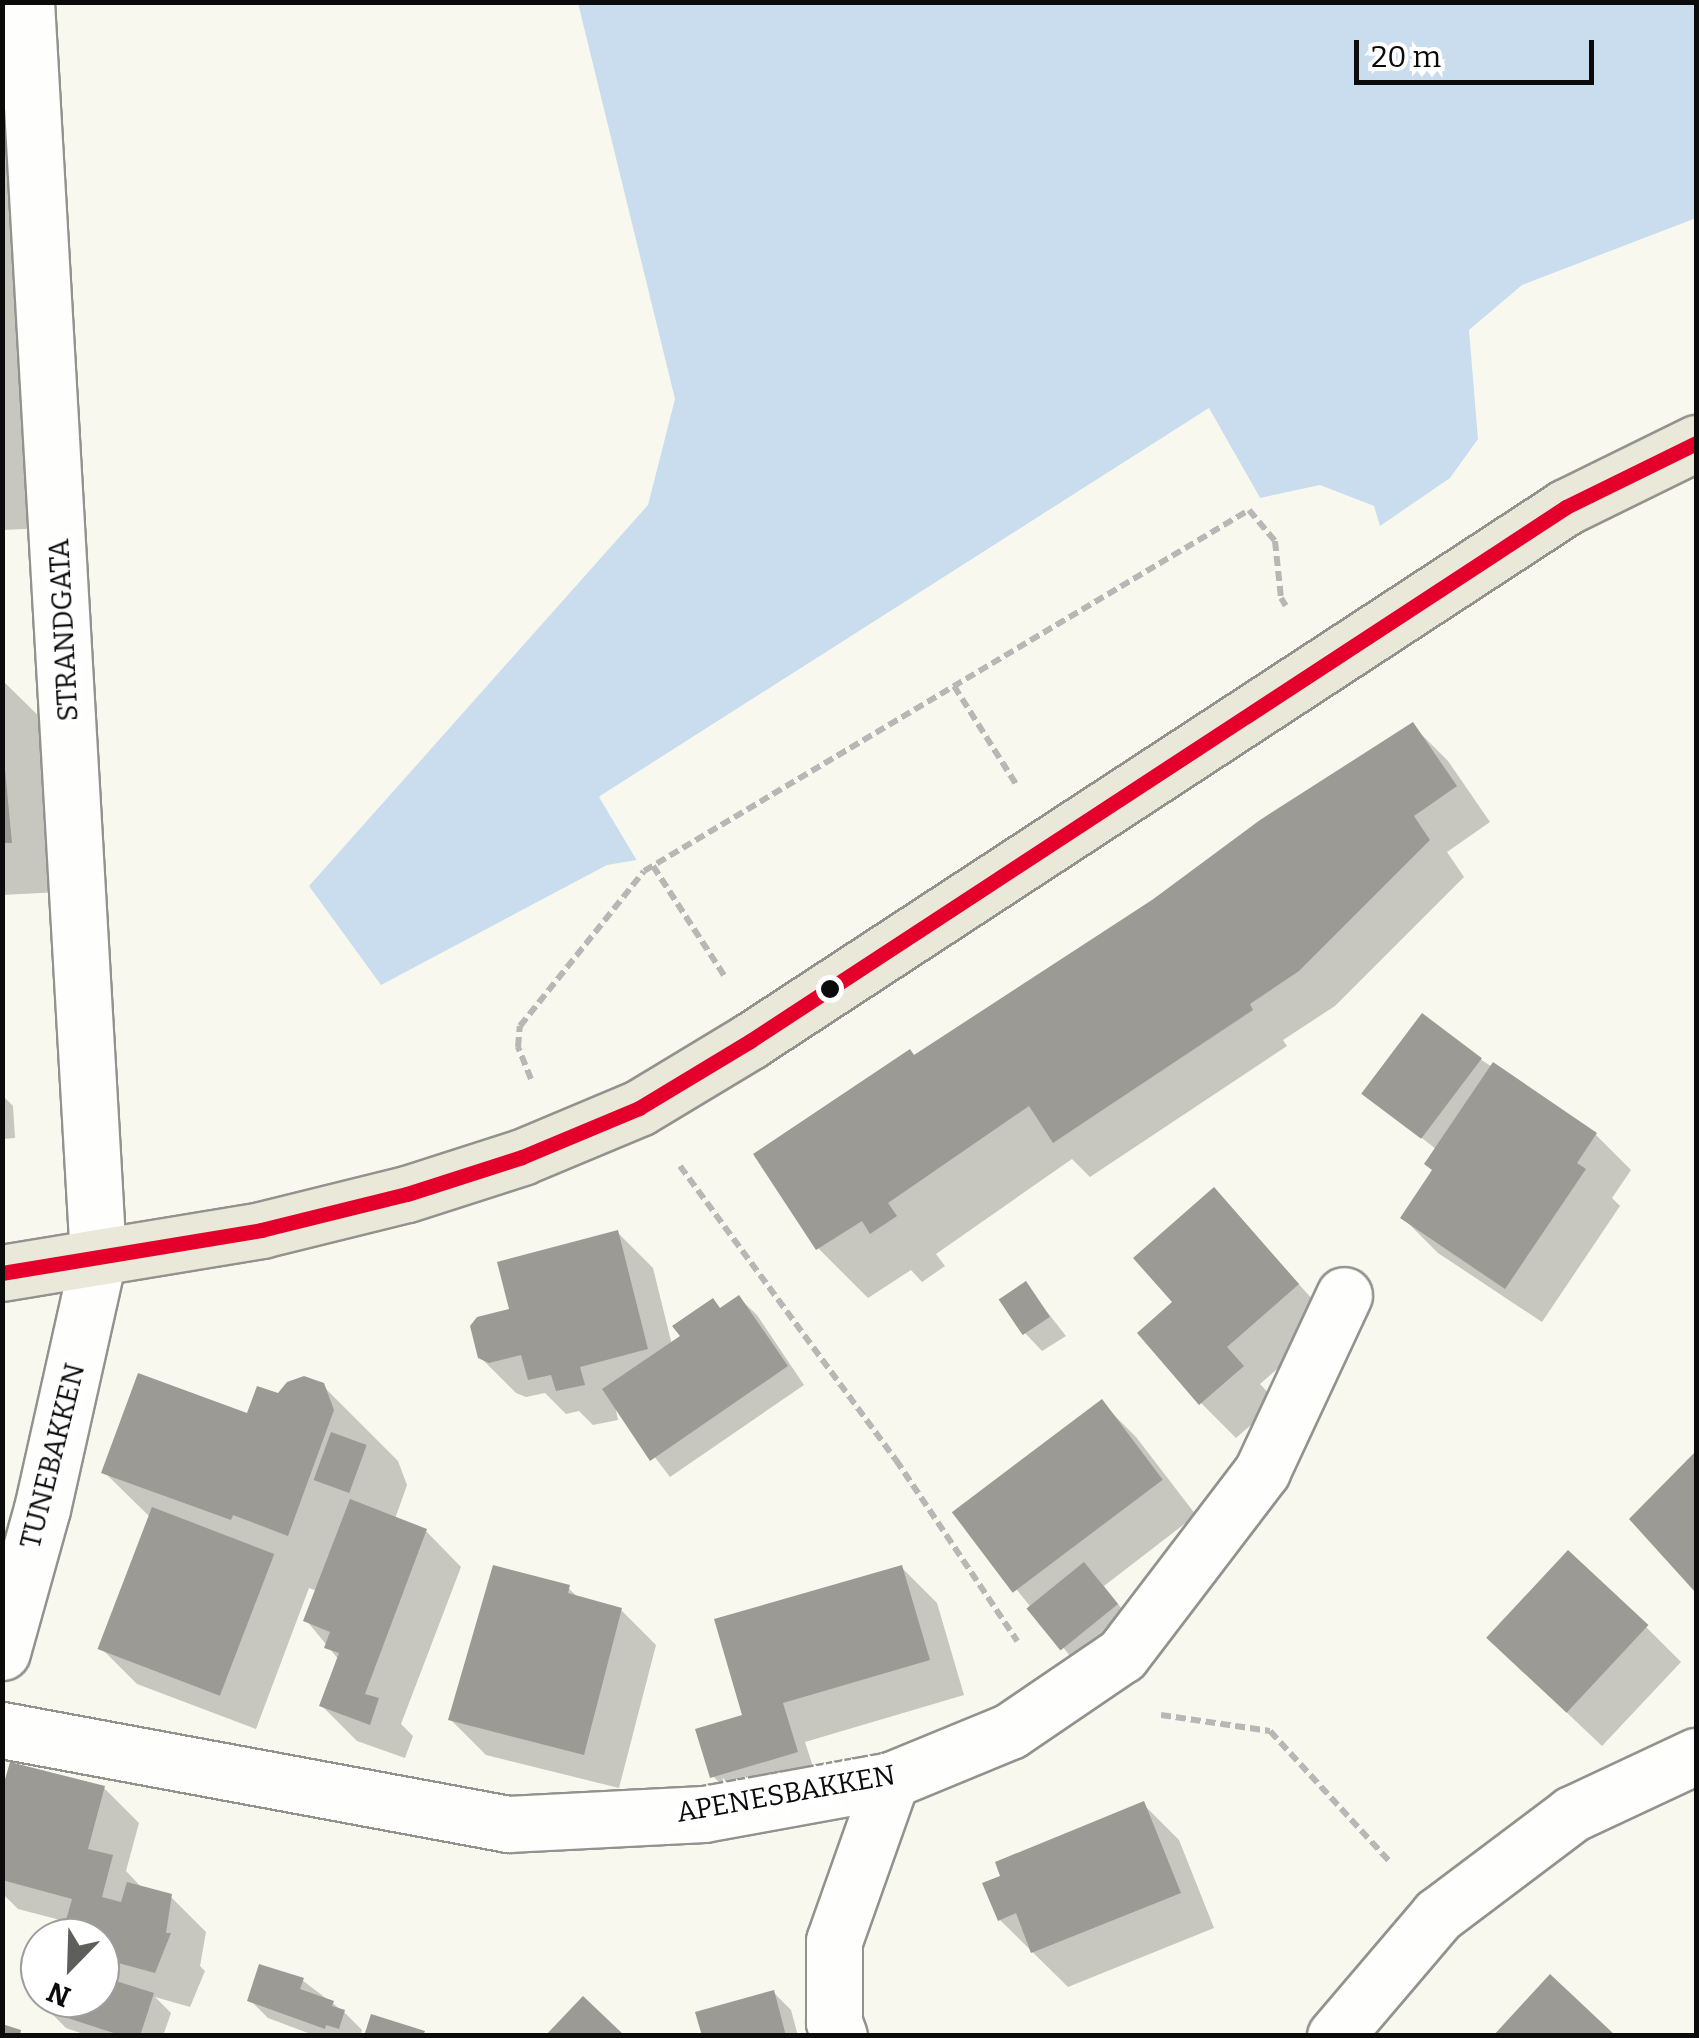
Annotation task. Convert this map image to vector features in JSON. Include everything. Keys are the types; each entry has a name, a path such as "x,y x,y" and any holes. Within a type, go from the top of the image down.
{"main road":[{"path":"2,1273 261,1230 407,1194 522,1157 639,1108 750,1041 1566,507 1696,443"}],"street":[{"name":"STRANDGATA","path":"26,2 98,1258"},
{"name":"TUNEBAKKEN","path":"2,1652 42,1508 98,1258"},
{"name":"APENESBAKKEN","path":"2,1730 508,1824 704,1814 890,1780 1010,1731 1122,1655 1262,1471 1344,1295"},
{"path":"1336,2036 1438,1915 1572,1814 1696,1756"},
{"path":"839,2036 834,2022 834,1941 890,1780"}],"path":[{"path":"535,1090 518,1047 520,1026 644,871 1249,510 1275,541 1280,598 1289,610"},
{"path":"954,686 1024,798"},
{"path":"653,866 728,982"},
{"path":"726,1232 896,1460"},
{"path":"1270,1731 1438,1915"}],"water":[{"path":"578,3 1696,3 1696,218 1522,285 1469,330 1478,439 1450,478 1380,526 1374,506 1320,485 1260,498 1208,409 600,796 637,860 607,865 381,985 309,886 648,505 675,399"}],"pier":[{"path":"1209,408 1263,503 1256,501 1207,415 606,798 641,858 639,864 599,797"}],"building":[{"path":"1413,722 1457,786 1414,816 1430,840 1299,971 1250,1004 1253,1010 1053,1143 1029,1106 888,1203 897,1216 870,1234 862,1221 816,1250 753,1154 910,1049 914,1055 1152,900 1260,820"},
{"path":"2,738 12,843 2,843"},
{"path":"1422,1013 1482,1058 1421,1139 1361,1094"},
{"path":"1493,1062 1597,1133 1577,1163 1586,1169 1505,1289 1400,1218 1432,1170 1424,1164"},
{"path":"1214,1187 1299,1284 1227,1347 1244,1366 1199,1405 1137,1333 1172,1302 1133,1258"},
{"path":"618,1230 648,1349 580,1367 585,1385 556,1391 551,1375 528,1380 521,1355 489,1363 478,1358 470,1326 477,1317 509,1309 497,1262"},
{"path":"1026,1281 1050,1317 1023,1335 999,1299"},
{"path":"739,1295 788,1366 650,1461 602,1389 680,1336 672,1326 713,1298 720,1308"},
{"path":"138,1373 247,1413 257,1386 278,1393 287,1382 304,1376 324,1383 334,1410 288,1536 233,1515 231,1520 101,1473"},
{"path":"1102,1399 1163,1480 1013,1593 952,1512"},
{"path":"331,1432 367,1445 349,1493 314,1480"},
{"path":"1696,1451 1696,1593 1629,1519"},
{"path":"350,1499 427,1529 365,1694 379,1698 370,1725 319,1706 339,1653 324,1648 330,1632 303,1621"},
{"path":"152,1507 274,1554 220,1696 98,1649"},
{"path":"1568,1550 1648,1625 1567,1713 1486,1638"},
{"path":"1084,1562 1118,1604 1060,1651 1026,1609"},
{"path":"493,1565 570,1585 568,1593 622,1608 584,1755 448,1720"},
{"path":"902,1565 930,1660 783,1703 798,1752 710,1778 695,1729 742,1715 714,1619"},
{"path":"10,1762 105,1786 88,1849 113,1855 102,1897 121,1902 127,1882 172,1894 166,1933 171,1933 155,1973 120,1963 120,1918 67,1918 72,1899 2,1880 2,1790"},
{"path":"1144,1801 1181,1893 1031,1953 1016,1913 998,1921 982,1883 1000,1876 995,1862"},
{"path":"259,1964 304,1978 300,1989 334,2001 332,2006 345,2010 339,2029 326,2025 325,2029 247,2001"},
{"path":"1550,1974 1616,2036 1493,2036"},
{"path":"120,1982 154,1993 140,2036 123,2036 68,2018 120,2018"},
{"path":"774,1990 786,2036 702,2036 695,2012"},
{"path":"583,1996 625,2036 545,2036"},
{"path":"371,2014 425,2031 423,2036 364,2036"},
{"path":"2,2024 21,2030 20,2036 2,2036"}],"transit line":[{"path":"2,1273 261,1230 407,1194 522,1157 639,1108 750,1041 1566,507 1696,443"}]}
